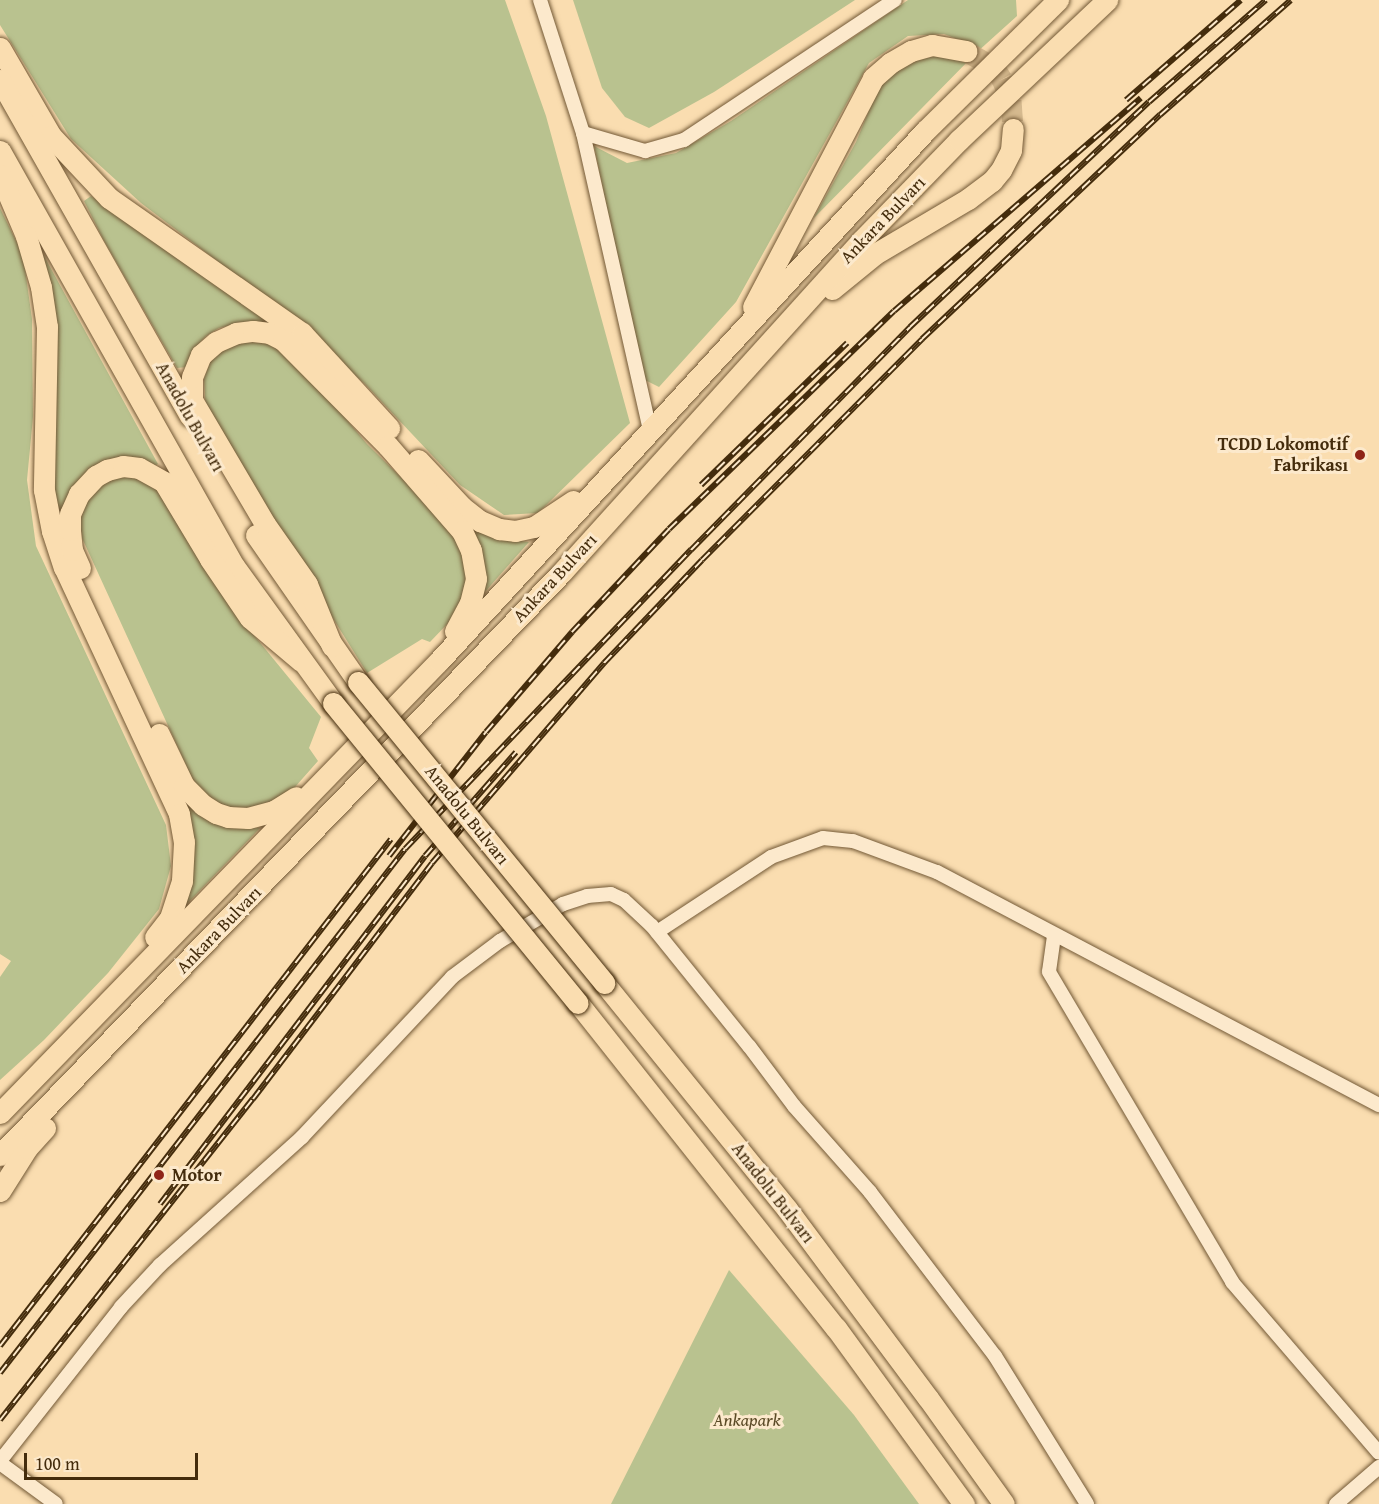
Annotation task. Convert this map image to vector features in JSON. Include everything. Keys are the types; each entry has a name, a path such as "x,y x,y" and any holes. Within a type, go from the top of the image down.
{"main road":[{"name":"Ankara Bulvarı","path":"0,1113 439,661 925,131 1058,0"},
{"name":"Ankara Bulvarı","path":"0,1155 182,969 562,572 861,242 960,140 1107,0"},
{"path":"737,335 873,78 890,63 921,48 948,46 966,51"},
{"path":"0,48 51,136 109,198 302,333 462,507 480,521 499,529 515,531 534,527 601,482"},
{"name":"Anadolu Bulvarı","path":"0,80 262,545 332,646 358,682 787,1209 1004,1504"},
{"path":"744,371 820,298 875,254 968,199 992,181 1001,170 1011,150 1013,129"},
{"name":"Anadolu Bulvarı","path":"0,151 234,566 301,661 578,1003 836,1328 964,1504"},
{"path":"0,175 26,236 41,287 47,327 44,490 52,531 64,567 168,787 179,814 184,842 182,881 170,918 135,959 78,1018 58,1053 0,1099"},
{"path":"332,646 307,584 265,524 192,400 192,376 201,355 216,342 236,333 253,331 268,333 283,340 388,446 462,531 476,568 475,592 439,661"},
{"path":"301,661 250,618 210,560 164,482 139,468 123,466 107,470 86,484 70,514 72,550 184,786 202,805 216,813 228,817 248,818 274,811 321,781"},
{"path":"0,1191 27,1148 142,1025 182,969"}],"street":[{"path":"540,0 583,133 650,430"},
{"path":"583,133 645,151 684,140 895,0"},
{"path":"657,932 771,857 823,838 853,841 937,872 1054,936 1379,1105"},
{"path":"56,1504 0,1462 128,1299 160,1265 302,1137 452,977 509,936 563,904 587,896 611,894 624,900 657,932 794,1106 870,1192 995,1356 1087,1504"},
{"path":"1054,936 1049,972 1232,1282 1379,1453"},
{"path":"1336,1504 1379,1467"}],"green space":[{"path":"0,0 505,0 546,116 630,423 538,513 504,515 460,485 364,383 254,289 141,203 71,139 0,25"},
{"path":"573,0 855,0 714,92 649,128 625,117 602,88"},
{"path":"908,0 1016,0 1017,16 976,53 813,219 856,142 877,91 894,70 914,61 944,54 965,42 944,34 908,36 869,63 736,302 659,387 643,379 594,146 627,163 676,153 731,121"},
{"path":"91,196 271,322 238,323 219,328 206,336 192,351 187,367 177,368 103,239 84,201"},
{"path":"0,208 23,255 32,319 33,417 27,480 36,546 166,825 171,866 159,909 108,973 44,1040 0,1080 0,977 11,961 0,954"},
{"path":"44,256 158,464 154,466 128,458 64,516 54,519 40,258"},
{"path":"249,342 268,343 282,352 317,384 367,444 436,512 468,558 464,596 452,619 430,642 422,639 367,673 206,414 204,379 210,362 227,347"},
{"path":"118,476 140,479 154,484 230,606 321,717 309,748 318,761 288,795 248,810 223,807 202,792 192,778 82,538 80,522 87,498 102,484"},
{"path":"467,521 494,538 529,542 484,593 485,579"},
{"path":"176,784 227,826 260,828 184,907"},
{"name":"Ankapark","path":"729,1270 854,1415 919,1504 611,1504"}],"tunnel":[{"path":"966,51 995,68 1002,79 1011,100 1013,129"}],"railway":[{"path":"1126,100 1241,0"},
{"path":"0,1373 405,849 691,550 910,327 1149,102 1266,0"},
{"path":"0,1420 253,1099 432,863 604,663 702,560 922,339 1160,115 1291,0"},
{"path":"389,856 486,732 572,632 669,529 894,311 1141,98"},
{"path":"701,485 847,343"},
{"path":"160,1204 425,856 516,752"},
{"path":"0,1346 391,839"}],"place":[{"name":"TCDD Lokomotif Fabrikası","path":"1360,455"},
{"name":"Motor","path":"159,1175"}]}
